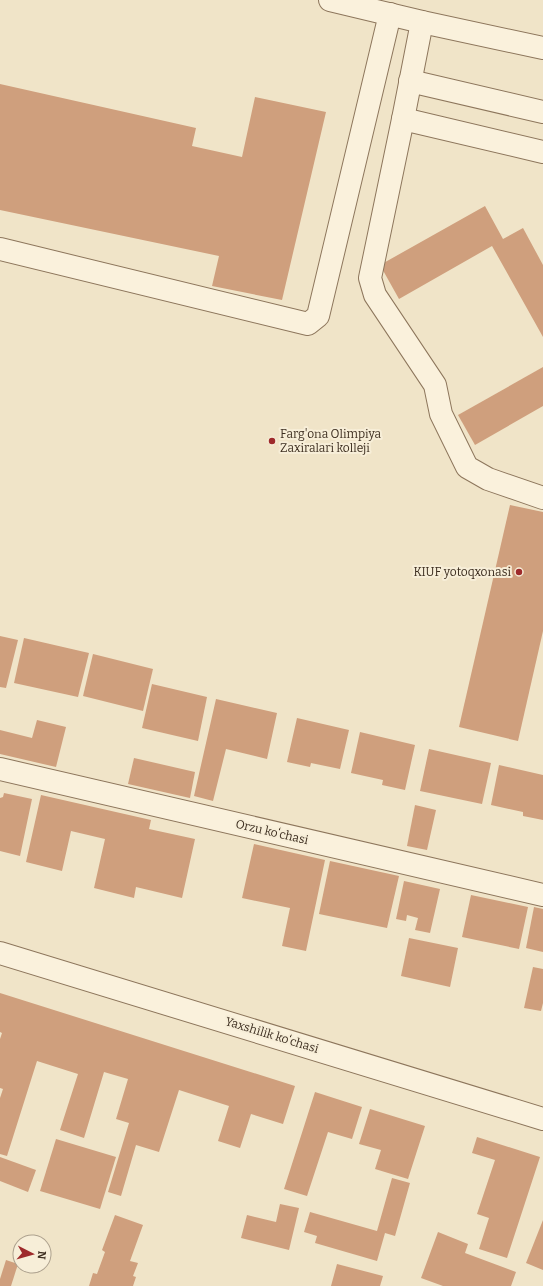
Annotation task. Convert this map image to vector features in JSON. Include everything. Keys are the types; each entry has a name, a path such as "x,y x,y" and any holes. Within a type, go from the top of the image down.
{"street":[{"path":"330,0 422,22 543,48"},
{"path":"0,249 308,324 318,316 390,14"},
{"path":"422,22 370,278 375,295 435,385 441,414 467,467 488,479 543,498"},
{"path":"410,81 543,112"},
{"path":"403,119 543,152"},
{"name":"Orzu koʻchasi","path":"0,769 543,895"},
{"name":"Yaxshilik koʻchasi","path":"0,952 543,1118"}],"building":[{"path":"0,84 196,128 192,146 242,157 255,97 326,112 282,300 212,286 219,256 0,210"},
{"path":"485,206 503,239 523,228 543,265 543,337 492,246 399,299 380,265"},
{"path":"543,367 543,406 475,445 458,415"},
{"name":"KIUF yotoqxonasi","path":"510,505 543,512 543,631 518,741 459,727"},
{"path":"0,636 18,640 6,688 0,687"},
{"path":"24,638 89,653 78,697 14,683"},
{"path":"93,654 153,669 143,711 83,696"},
{"path":"152,684 207,697 198,741 142,728"},
{"path":"216,699 277,713 267,759 226,749 213,801 194,796"},
{"path":"297,718 349,730 340,769 311,763 310,767 287,762"},
{"path":"37,720 66,727 56,767 0,754 0,730 32,738"},
{"path":"360,732 415,745 405,790 382,785 383,780 351,773"},
{"path":"429,749 491,763 482,804 420,791"},
{"path":"134,758 195,772 190,798 128,784"},
{"path":"499,765 543,775 543,820 523,816 523,812 491,805"},
{"path":"4,793 32,799 20,856 0,851 0,798 3,797"},
{"path":"41,795 151,820 149,829 195,839 182,898 136,887 134,898 94,888 105,839 71,831 62,871 26,862"},
{"path":"415,805 436,810 427,850 407,846"},
{"path":"254,844 325,860 306,951 282,946 290,908 242,898"},
{"path":"330,861 399,876 387,928 319,914"},
{"path":"404,881 440,889 430,933 415,930 418,918 407,915 406,921 396,919"},
{"path":"471,895 528,907 519,949 462,937"},
{"path":"534,907 543,909 543,952 526,948"},
{"path":"409,938 458,948 450,987 401,976"},
{"path":"533,967 543,969 543,1003 541,1011 524,1008"},
{"path":"0,993 295,1086 283,1124 251,1114 240,1148 218,1141 229,1106 179,1090 159,1152 136,1145 121,1196 108,1192 129,1123 116,1119 128,1079 104,1072 84,1138 60,1130 78,1074 37,1061 7,1156 0,1154 0,1098 3,1089 0,1088 0,1039 2,1033 0,1032"},
{"path":"315,1092 362,1107 352,1139 328,1132 307,1196 284,1189"},
{"path":"370,1109 425,1126 408,1179 375,1169 381,1150 359,1144"},
{"path":"477,1137 540,1157 507,1258 479,1249 489,1218 477,1214 495,1160 472,1153"},
{"path":"56,1139 116,1157 100,1209 40,1191"},
{"path":"0,1157 36,1170 28,1192 0,1181"},
{"path":"392,1178 410,1183 395,1236 385,1233 377,1261 315,1243 317,1236 304,1232 310,1212 377,1231"},
{"path":"280,1204 299,1208 289,1250 241,1238 247,1215 276,1222"},
{"path":"115,1215 143,1225 130,1261 138,1263 133,1276 136,1277 133,1286 89,1286 93,1273 97,1274 105,1252 102,1250"},
{"path":"543,1220 543,1270 526,1263"},
{"path":"438,1232 468,1244 465,1253 516,1272 511,1286 443,1286 421,1278"},
{"path":"6,1260 12,1262 12,1274 15,1274 11,1286 0,1286 0,1279"},
{"path":"337,1264 383,1276 380,1286 331,1286"}],"place":[{"name":"Farg'ona Olimpiya Zaxiralari kolleji","path":"272,441"},
{"name":"KIUF yotoqxonasi","path":"519,572"}]}
